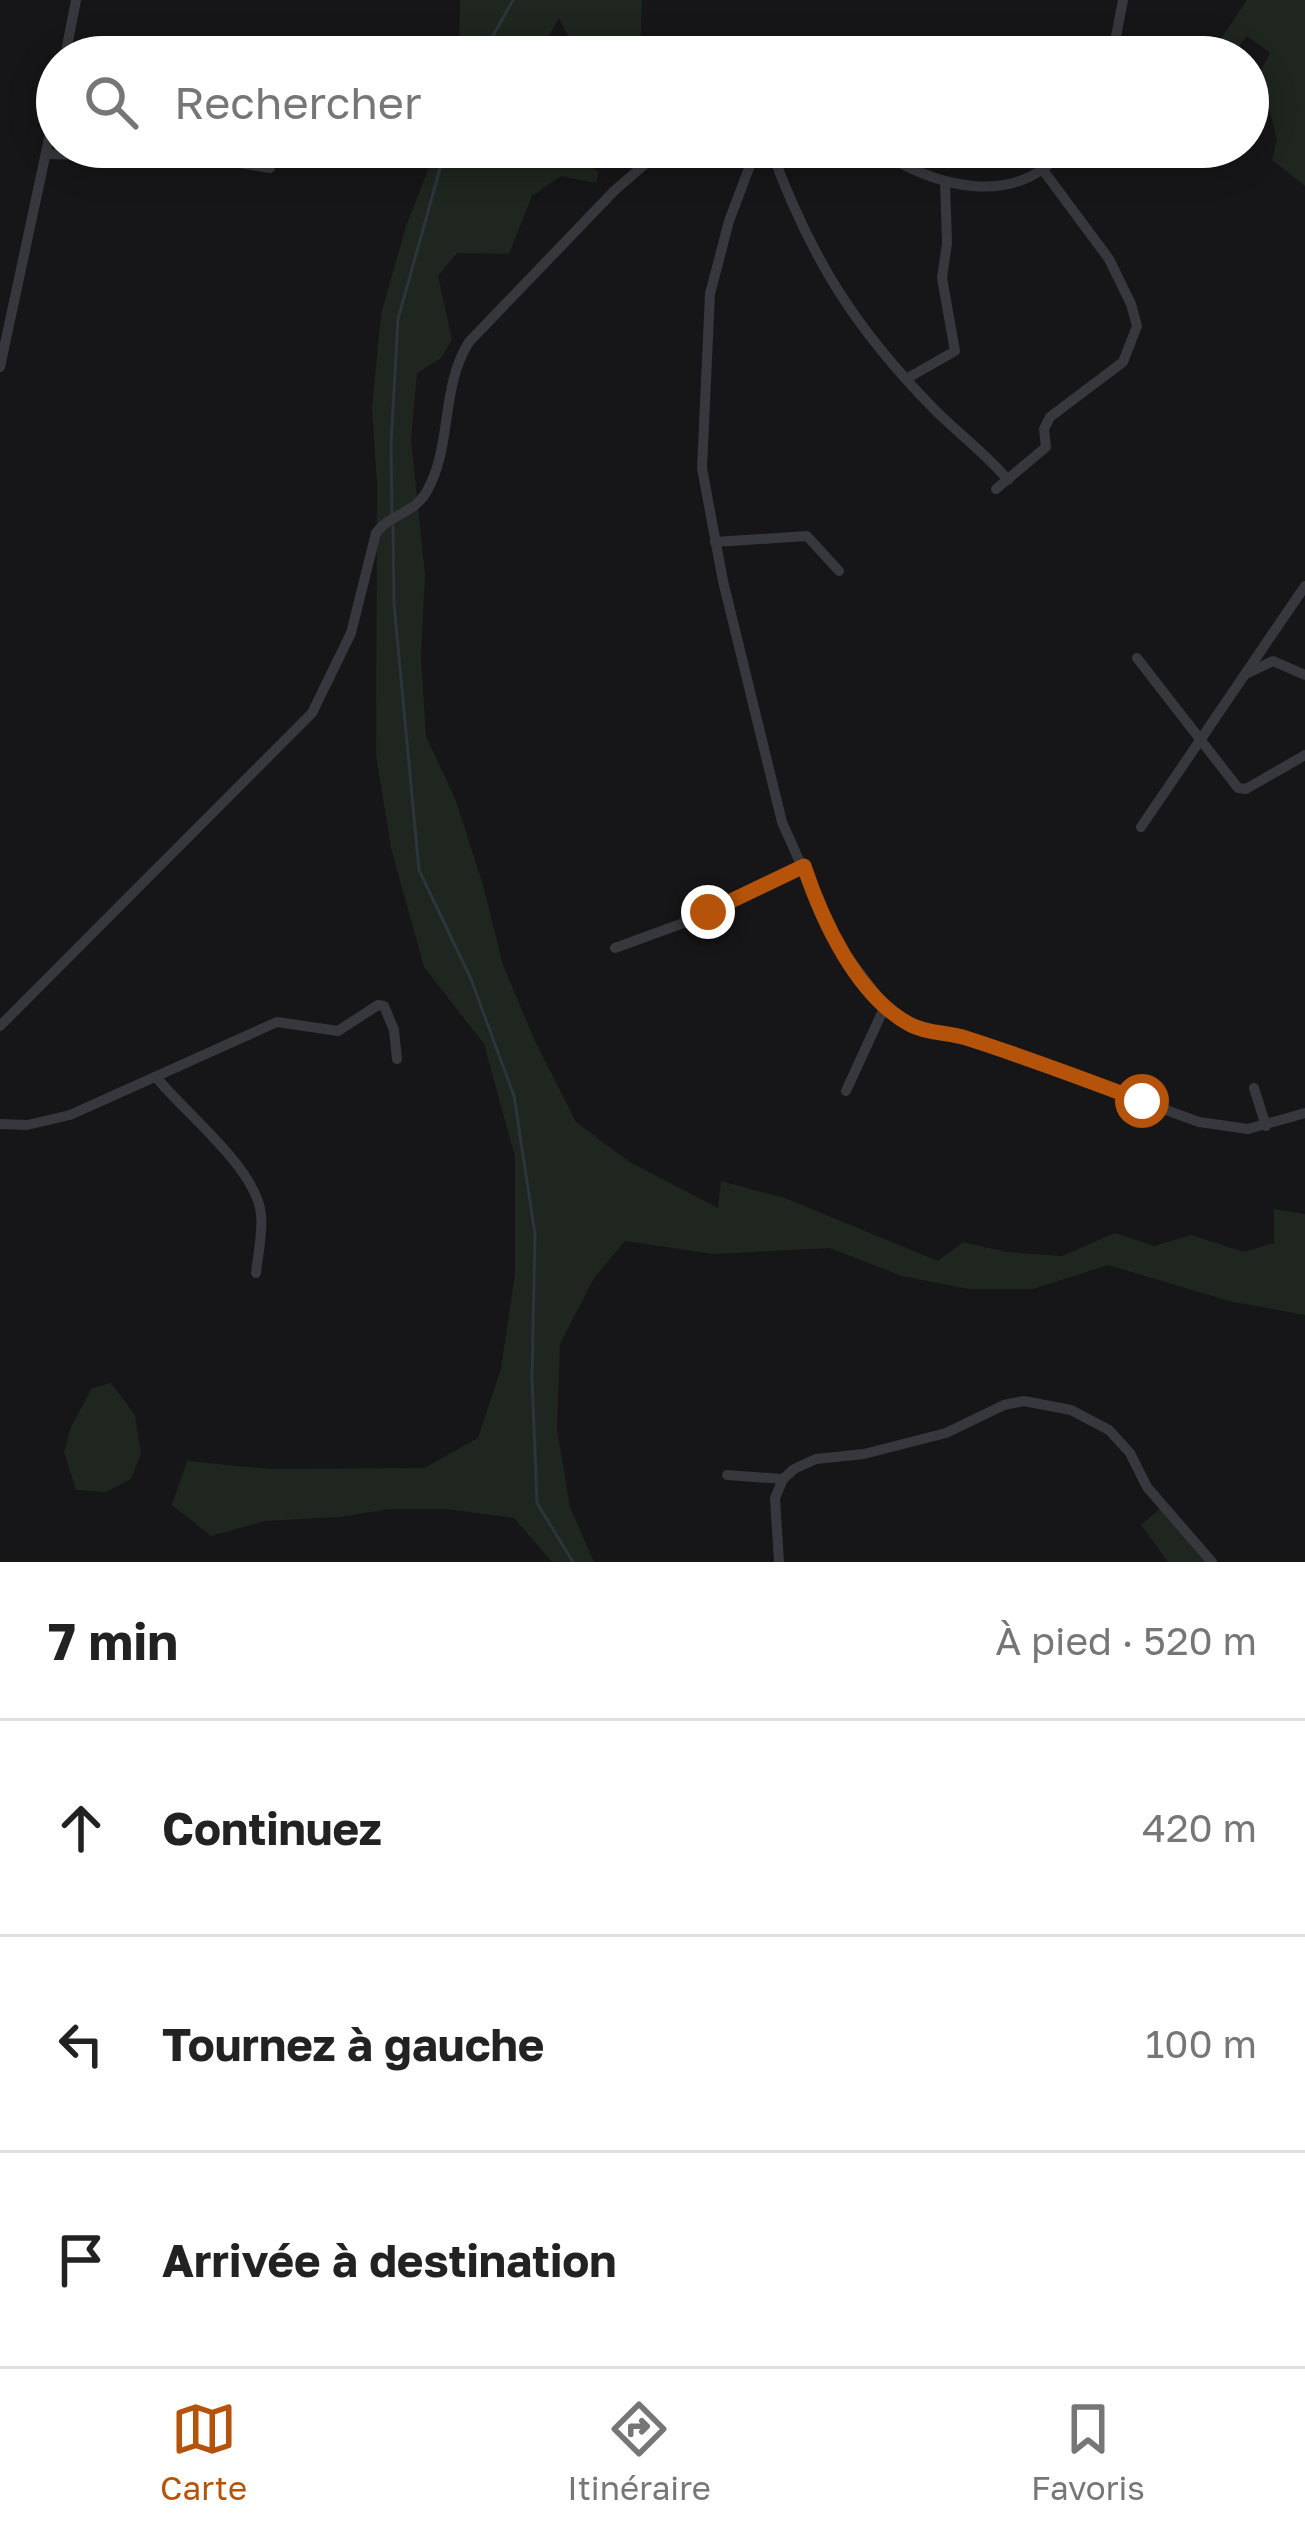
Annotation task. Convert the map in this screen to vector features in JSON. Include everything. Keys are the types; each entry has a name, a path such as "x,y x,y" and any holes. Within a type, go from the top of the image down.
{"street":[{"path":"69,36 76,0"},
{"path":"1116,36 1123,0"},
{"path":"0,367 43,168"},
{"path":"0,1026 312,713 351,633 376,532 383,523 416,506 436,471 454,371 469,342 641,168"},
{"path":"749,168 710,294 701,444 715,542 782,822 834,939 885,1006 919,1028 993,1047 1198,1122 1240,1129 1305,1113"},
{"path":"779,168 843,304 906,380 1008,480"},
{"path":"910,168 945,182 994,187 1027,180 1043,170 1108,259 1137,326 1123,362 1050,417 1044,429 1046,447 996,489"},
{"path":"906,380 955,351 941,278 947,243 945,182"},
{"path":"715,542 807,536 839,571"},
{"path":"1141,826 1305,586"},
{"path":"1264,642 1273,661 1305,674"},
{"path":"1137,658 1241,789 1305,755"},
{"path":"1245,674 1273,661"},
{"path":"615,948 689,921 804,866"},
{"path":"0,1124 27,1125 70,1115 277,1022 338,1031 378,1005 391,1018 397,1059"},
{"path":"846,1091 885,1006"},
{"path":"156,1077 222,1148 258,1200 262,1226 256,1273"},
{"path":"1254,1088 1266,1126"},
{"path":"779,1562 774,1508 783,1479 794,1468 816,1459 864,1454 946,1433 1013,1402 1054,1405 1094,1420 1120,1440 1147,1486 1212,1562"},
{"path":"727,1475 783,1479"}],"shaded area":[{"path":"460,0 642,0 641,36 568,36 559,18 549,36 459,36"},
{"path":"1247,0 1305,0 1305,186 1272,160 1277,140 1269,108 1269,36 1223,36"},
{"path":"429,168 592,168 599,172 596,183 561,176 532,196 509,254 457,253 438,276 452,340 441,358 417,373 411,440 425,574 421,657 426,736 456,801 503,965 576,1122 628,1161 718,1208 721,1181 785,1198 938,1261 963,1242 1006,1252 1062,1256 1115,1233 1154,1246 1191,1235 1244,1252 1274,1243 1274,1209 1305,1214 1305,1315 1229,1301 1108,1265 1033,1289 968,1289 902,1276 830,1248 713,1254 625,1241 594,1278 560,1344 557,1429 570,1507 594,1562 552,1562 514,1518 446,1509 390,1509 265,1521 211,1536 172,1505 187,1461 270,1469 424,1468 478,1438 501,1368 515,1273 515,1157 484,1044 424,967 391,848 376,755 377,484 372,408 381,314"},
{"path":"111,1383 135,1415 141,1454 131,1479 106,1492 76,1490 64,1452 71,1427 92,1388"},
{"path":"1163,1506 1213,1562 1168,1562 1141,1525"}],"waterway":[{"path":"493,36 513,0"},
{"path":"392,516 398,319 440,168"},
{"path":"393,526 394,604 419,870 471,979 514,1096 535,1234 532,1378 537,1503 573,1562"}],"route":[{"path":"708,912 804,866 834,939 872,992 910,1025 958,1035 1142,1101"}]}
